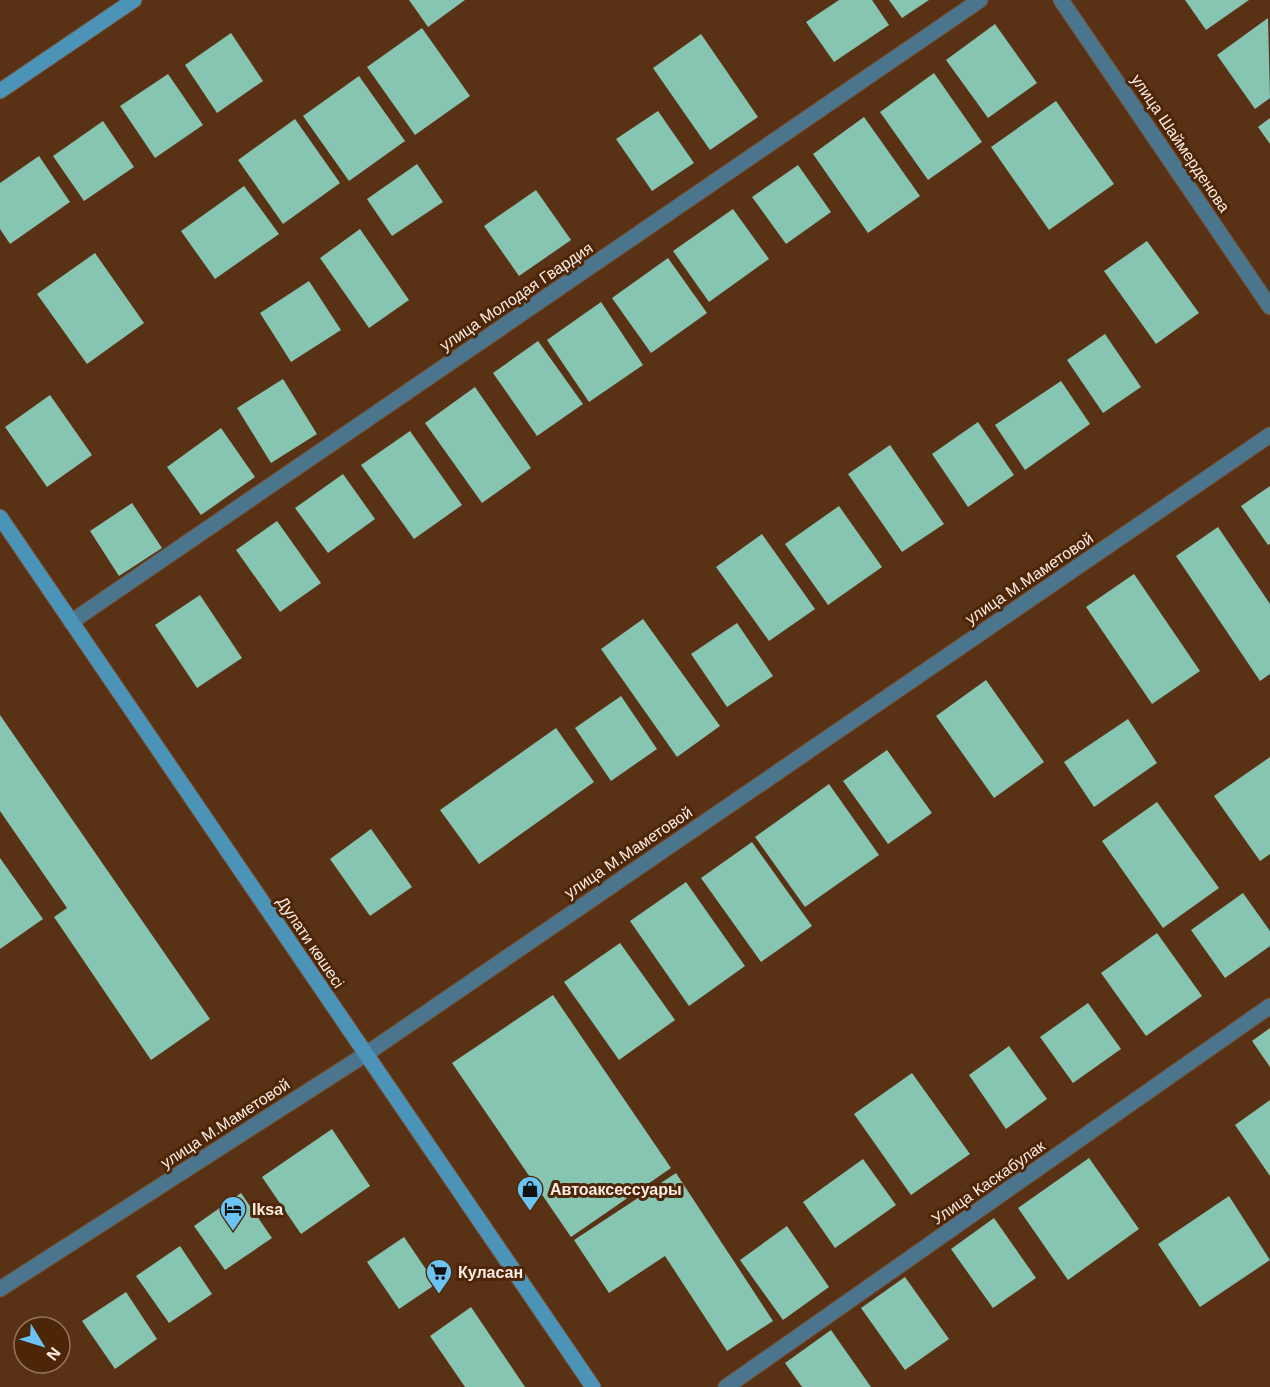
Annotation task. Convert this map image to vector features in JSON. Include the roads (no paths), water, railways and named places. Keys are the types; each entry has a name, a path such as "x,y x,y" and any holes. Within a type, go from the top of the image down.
{"main road":[{"path":"0,91 134,0"},
{"name":"Дулати көшесі","path":"0,517 593,1387"}],"street":[{"name":"улица Молодая Гвардия","path":"71,622 980,0"},
{"name":"улица Шаймерденова","path":"1061,0 1270,307"},
{"name":"улица М.Маметовой","path":"0,1289 366,1054 1270,435"},
{"name":"Улица Каскабулак","path":"726,1387 1270,1006"}],"place":[{"name":"Автоаксессуары","path":"530,1212"},
{"name":"Iksa","path":"233,1232"},
{"name":"Куласан","path":"439,1295"}]}
